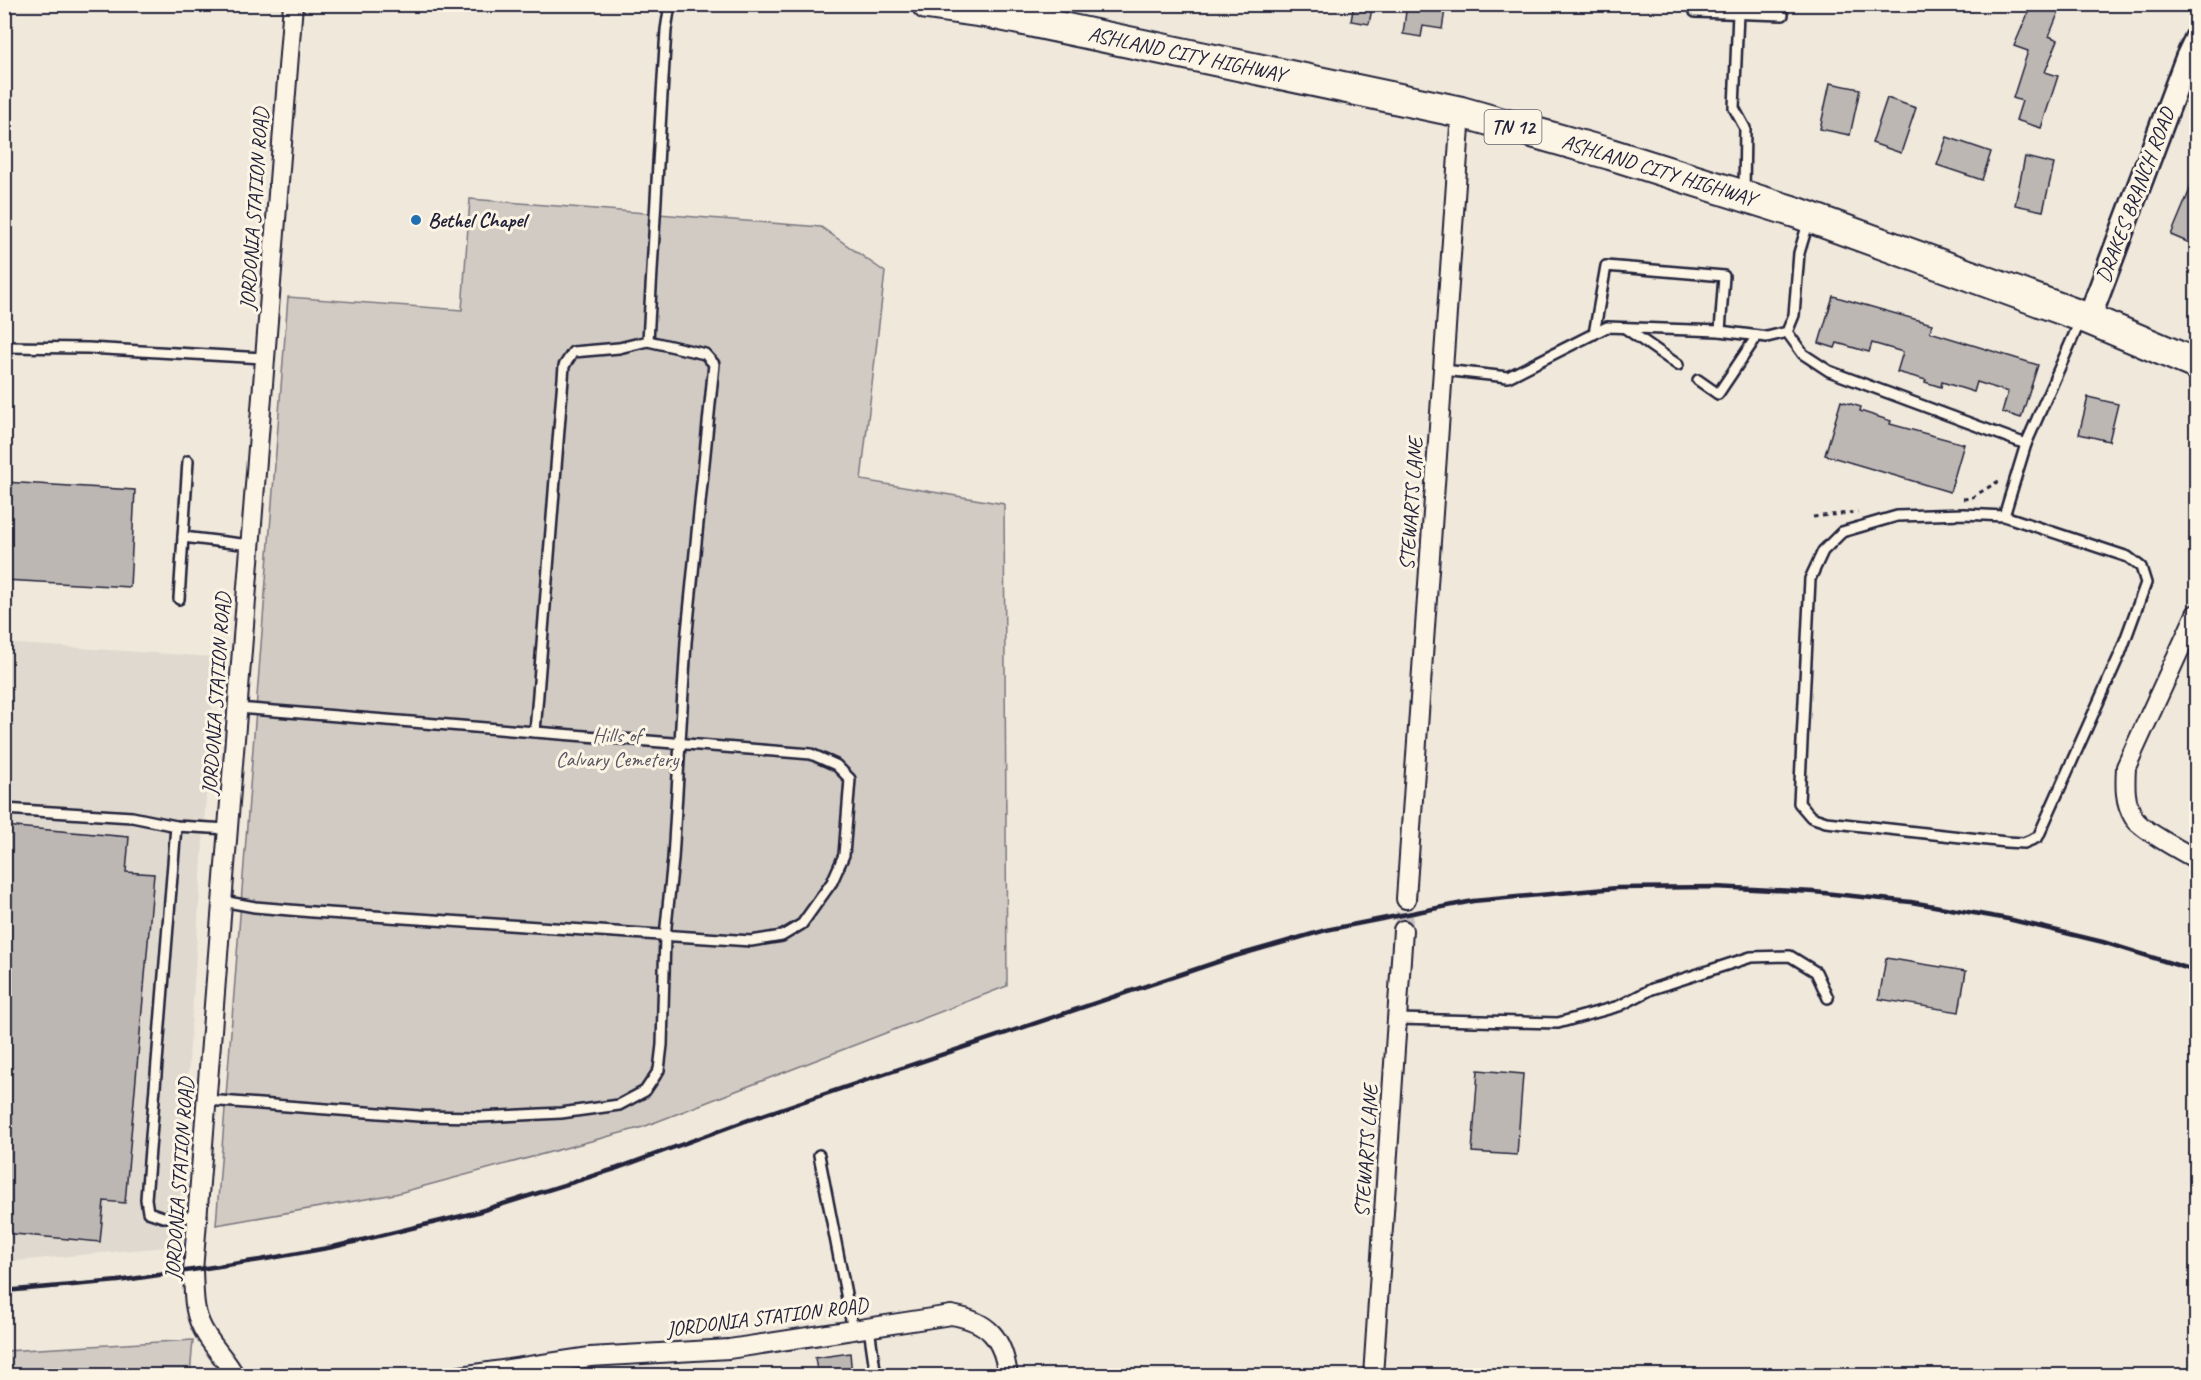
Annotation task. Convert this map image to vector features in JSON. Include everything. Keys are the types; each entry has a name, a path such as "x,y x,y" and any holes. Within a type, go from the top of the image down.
{"main road":[{"name":"ASHLAND CITY HIGHWAY","path":"927,4 989,9 1461,112 1610,154 1810,217 2086,318 2196,364"}],"street":[{"name":"JORDONIA STATION ROAD","path":"235,1376 207,1338 199,1323 195,1308 193,1271 292,4"},
{"name":"DRAKES BRANCH ROAD","path":"2086,318 2196,39"},
{"name":"STEWARTS LANE","path":"1406,899 1461,112"},
{"path":"2196,614 2126,767 2125,787 2127,802 2134,820 2196,859"},
{"name":"STEWARTS LANE","path":"1373,1376 1403,930"},
{"name":"JORDONIA STATION ROAD","path":"461,1376 590,1357 729,1348 951,1316 964,1317 981,1324 996,1337 1005,1353 1008,1376"}],"lane":[{"path":"648,341 666,30 670,4"},
{"path":"1695,12 1783,15"},
{"path":"1738,13 1734,108 1745,128 1744,196"},
{"path":"1787,332 1794,315 1799,253 1810,217"},
{"path":"1594,334 1606,266 1724,276 1720,331"},
{"path":"2004,516 2026,444 2086,318"},
{"path":"1443,370 1508,377 1607,327 1720,331 1767,337 1787,332"},
{"path":"1625,328 1678,366"},
{"path":"1787,332 1803,354 1829,370 2026,444"},
{"path":"1698,380 1719,394 1757,336"},
{"path":"207,1100 420,1116 480,1117 561,1113 619,1105 645,1091 659,1070 662,1045 665,936 673,859 686,642 714,364 705,354 648,341 619,348 573,352 564,366 535,732"},
{"path":"4,347 88,348 265,358"},
{"path":"178,599 188,461"},
{"path":"1964,514 2004,516 2128,557 2141,567 2146,583 2120,654 2038,837 2024,843 2006,842 1826,822 1811,817 1799,803 1802,712 1810,579 1823,551 1842,532 1897,516 1964,514"},
{"path":"183,537 250,545"},
{"path":"222,901 255,907 313,912 665,936 751,941 782,936 802,924 832,882 844,855 850,779 836,765 811,754 237,708"},
{"path":"4,809 132,817 176,826 228,829"},
{"path":"176,826 146,1198 148,1212 163,1217 198,1216"},
{"path":"1398,1019 1558,1023 1620,1006 1652,989 1751,957 1790,956 1816,972 1828,998"},
{"path":"819,1155 861,1329 876,1376"}],"path":[{"path":"1960,500 1971,498 2006,476"},
{"path":"1813,517 1858,512"}],"shaded area":[{"path":"4,643 215,657 177,1246 15,1261 5,1260"}],"green space":[{"name":"Hills of Calvary Cemetery","path":"470,199 821,227 885,272 861,480 1004,504 1007,986 643,1127 395,1194 216,1225 288,297 462,310"},
{"path":"193,1340 190,1375 5,1375 5,1351"}],"building":[{"path":"1354,4 1373,4 1369,24 1351,21"},
{"path":"1407,4 1446,4 1442,29 1423,26 1421,37 1403,34"},
{"path":"2032,4 2062,4 2049,36 2058,40 2045,72 2058,76 2041,128 2016,120 2022,101 2013,98 2028,51 2014,46"},
{"path":"1830,83 1860,89 1850,135 1820,129"},
{"path":"1887,98 1916,108 1901,153 1872,143"},
{"path":"1947,137 1991,152 1982,180 1937,165"},
{"path":"2025,157 2054,164 2043,211 2015,205"},
{"path":"2196,175 2196,235 2192,244 2171,235"},
{"path":"1833,296 1932,324 1930,332 2038,365 2021,418 2002,412 2008,392 1977,382 1974,392 1942,382 1941,387 1897,372 1903,352 1872,343 1869,352 1837,343 1835,348 1819,343"},
{"path":"2088,397 2118,404 2109,441 2079,434"},
{"path":"1841,401 1861,407 1860,411 1891,421 1890,424 1964,444 1950,492 1825,455"},
{"path":"4,482 135,490 130,587 4,580"},
{"path":"4,826 129,837 126,872 154,874 125,1203 104,1201 100,1242 4,1233"},
{"path":"1886,958 1966,971 1959,1012 1879,999"},
{"path":"1478,1070 1523,1074 1517,1155 1472,1152"},
{"path":"850,1353 852,1376 818,1376 815,1358"}],"tunnel":[{"path":"1403,930 1406,899"}],"railway":[{"path":"4,1291 118,1281 260,1260 333,1247 474,1213 615,1169 751,1119 1232,957 1326,930 1473,901 1617,888 1715,887 1814,892 1911,902 2008,919 2103,942 2196,971"}],"place":[{"name":"Bethel Chapel","path":"416,220"}]}
